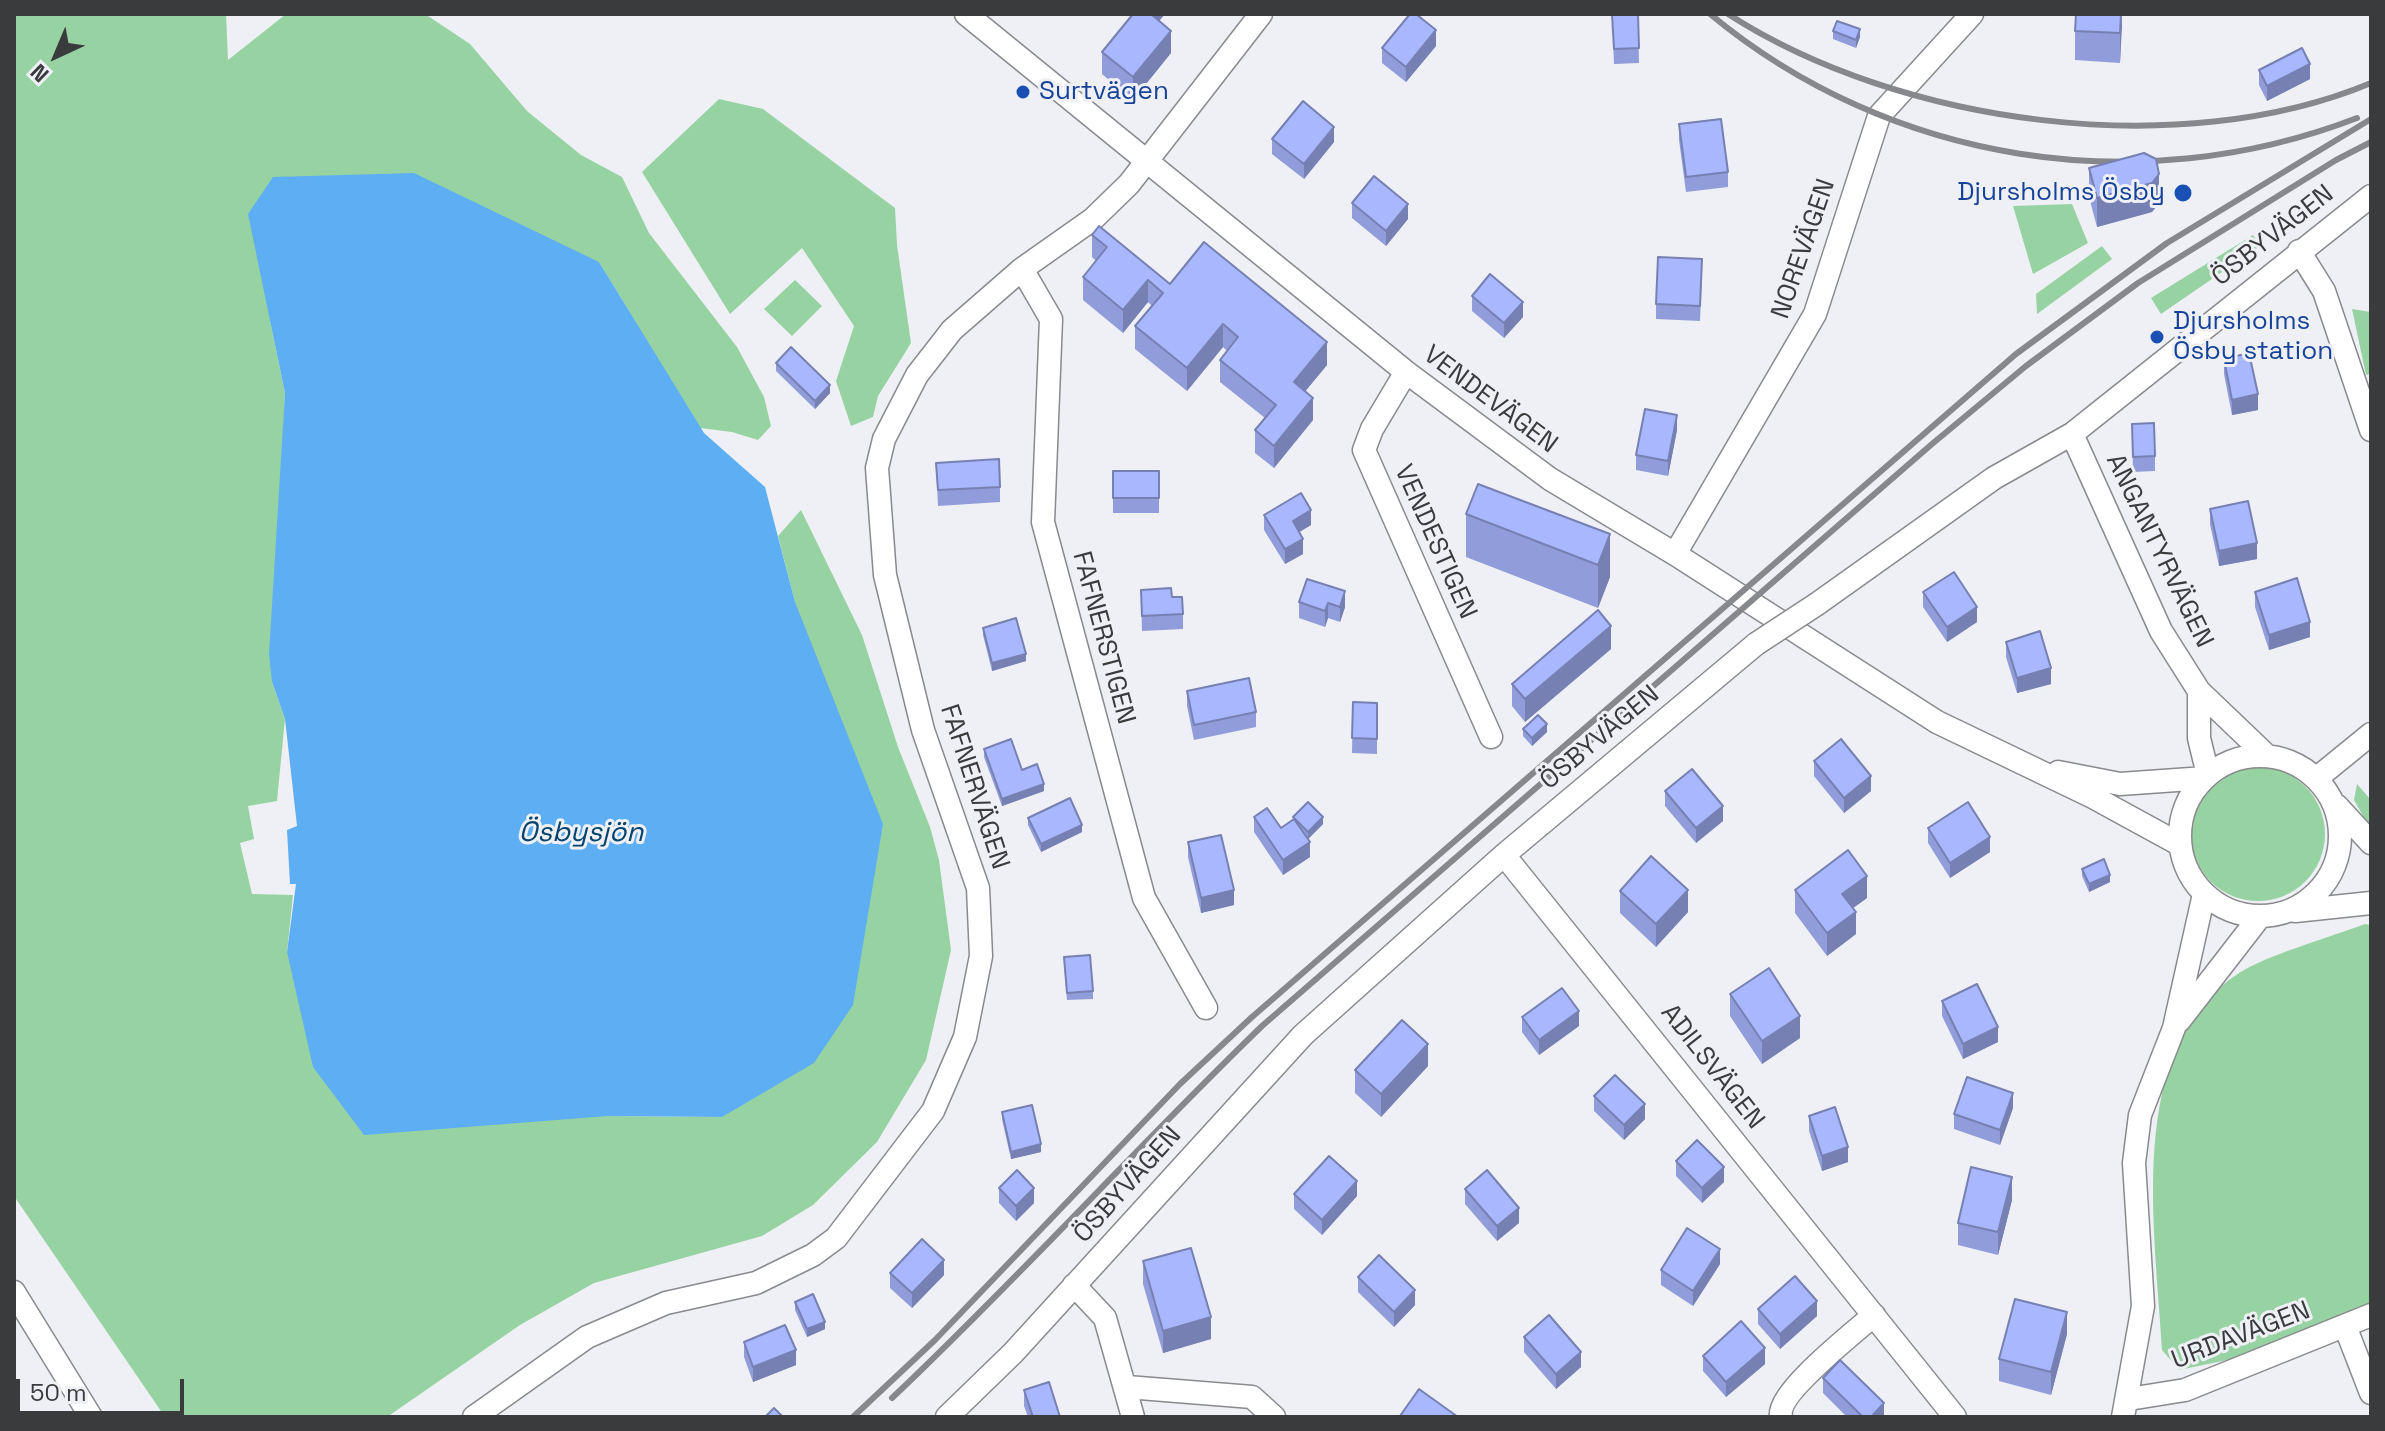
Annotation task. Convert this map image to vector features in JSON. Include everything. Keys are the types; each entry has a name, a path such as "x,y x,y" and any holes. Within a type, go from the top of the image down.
{"street":[{"name":"VENDEVÄGEN","path":"966,14 1406,372 1550,479 1675,554 1937,722 2025,767 2093,797 2179,844"},
{"path":"1145,162 1261,14"},
{"name":"NOREVÄGEN","path":"1675,554 1815,314 1879,116 1972,14"},
{"name":"FAFNERVÄGEN","path":"474,1417 587,1337 666,1303 756,1283 813,1255 836,1238 933,1111 965,1037 981,956 978,888 923,730 885,575 877,468 884,439 917,375 952,330 1022,269 1093,219 1129,184 1145,162"},
{"name":"ÖSBYVÄGEN","path":"947,1417 1013,1353 1303,1035 1504,855 1756,644 1994,478 2072,434 2371,196"},
{"path":"2299,251 2324,291 2371,430"},
{"name":"FAFNERSTIGEN","path":"1022,269 1051,319 1043,522 1144,898 1206,1008"},
{"name":"VENDESTIGEN","path":"1406,372 1372,429 1364,450 1491,737"},
{"name":"ANGANTYRVÄGEN","path":"2072,434 2161,631 2199,691 2266,755"},
{"name":"ANGANTYRVÄGEN","path":"2199,691 2199,738 2206,776"},
{"path":"2317,778 2371,734"},
{"path":"2371,843 2317,778 2294,762 2266,755 2242,756 2206,776 2195,787 2182,812 2179,844 2187,871 2204,894 2230,910 2258,919 2290,912 2371,903"},
{"name":"VENDEVÄGEN","path":"2025,767 2120,784 2206,776"},
{"path":"2290,912 2310,899 2329,877 2339,851 2340,823 2333,801"},
{"name":"ADILSVÄGEN","path":"1504,855 1955,1417"},
{"path":"2126,1408 2143,1306 2134,1163 2140,1115 2174,1028 2204,894"},
{"path":"2174,1028 2258,919"},
{"path":"1074,1285 1105,1318 1133,1417"},
{"path":"14,1292 91,1417"},
{"path":"1781,1417 1780,1410 1789,1393 1874,1315"},
{"name":"URDAVÄGEN","path":"2126,1408 2185,1390 2371,1315"},
{"path":"2345,1326 2371,1393"},
{"path":"1127,1387 1252,1397 1274,1417"}],"green space":[{"path":"14,14 226,14 228,60 286,14 425,14 470,44 527,111 581,155 622,177 649,233 737,347 764,397 771,426 758,440 732,432 700,428 599,262 270,320 285,393 272,682 285,719 277,801 248,806 254,839 240,843 252,894 293,895 287,952 608,1116 722,1117 795,602 778,536 801,510 862,635 939,860 951,950 926,1060 877,1142 813,1205 762,1236 594,1283 520,1325 387,1417 165,1417 14,1196"},
{"path":"719,99 763,109 895,208 911,343 878,396 873,417 851,426 836,381 854,326 802,248 730,314 642,172"},
{"path":"2072,204 2088,243 2033,274 2013,206"},
{"path":"2253,235 2260,246 2161,314 2151,298"},
{"path":"2102,246 2112,259 2037,314 2036,294"},
{"path":"795,280 822,306 792,336 764,309"},
{"path":"2352,309 2371,312 2371,374 2366,375"},
{"path":"2258,767 2284,772 2305,787 2320,808 2325,834 2320,860 2305,881 2284,896 2258,901 2232,896 2211,881 2196,860 2191,834 2196,808 2211,787 2232,772"},
{"path":"2357,784 2371,800 2371,830 2354,800"},
{"path":"2365,924 2371,925 2371,1303 2232,1359 2179,1370 2162,1350 2153,1198 2155,1145 2162,1094 2177,1047 2202,1006 2239,973 2282,953"}],"water":[{"name":"Ösbysjön","path":"414,173 599,262 704,433 765,487 795,602 883,824 853,1005 814,1063 722,1117 608,1116 364,1135 313,1067 287,952 296,884 290,884 287,830 297,826 285,719 272,682 269,654 285,393 248,214 273,177"}],"building":[{"path":"1133,14 1151,14 1171,31 1133,77 1102,52"},
{"path":"1410,14 1416,14 1436,30 1406,67 1382,48"},
{"path":"1612,14 1638,14 1639,48 1614,49"},
{"path":"2076,14 2121,14 2120,33 2075,31"},
{"path":"1837,21 1860,29 1856,40 1833,31"},
{"path":"2302,48 2310,64 2267,86 2259,70"},
{"path":"1303,101 1334,127 1304,164 1272,139"},
{"path":"1721,119 1728,172 1686,177 1679,124"},
{"path":"2144,153 2156,159 2159,174 2152,183 2097,198 2089,168"},
{"path":"1374,176 1408,204 1386,231 1352,203"},
{"path":"1099,226 1170,284 1204,242 1327,342 1294,382 1313,398 1274,446 1255,430 1276,405 1220,360 1238,337 1223,324 1187,368 1135,326 1163,293 1148,280 1123,310 1083,277 1107,247 1092,235"},
{"path":"1658,257 1702,259 1700,306 1656,304"},
{"path":"1490,274 1523,302 1504,323 1472,296"},
{"path":"791,347 830,385 815,401 776,363"},
{"path":"2249,353 2258,394 2232,400 2224,359"},
{"path":"1645,409 1677,415 1668,461 1636,455"},
{"path":"2154,423 2155,456 2133,457 2132,424"},
{"path":"999,459 1000,487 938,490 936,463"},
{"path":"1113,471 1159,471 1159,498 1113,498"},
{"path":"1478,484 1610,534 1598,565 1466,514"},
{"path":"1301,493 1311,510 1293,521 1303,539 1285,549 1264,515"},
{"path":"2248,501 2257,543 2219,551 2210,509"},
{"path":"1954,572 1977,607 1947,627 1923,592"},
{"path":"2297,578 2310,622 2269,635 2255,592"},
{"path":"1307,579 1345,591 1340,607 1328,603 1325,611 1299,602"},
{"path":"1171,588 1172,597 1182,597 1183,614 1142,616 1141,590"},
{"path":"1598,610 1611,626 1525,699 1512,684"},
{"path":"1016,618 1026,654 992,663 983,628"},
{"path":"2040,631 2051,668 2017,678 2006,642"},
{"path":"1249,678 1256,712 1194,725 1187,691"},
{"path":"1353,702 1377,703 1377,739 1352,738"},
{"path":"1538,715 1547,724 1532,738 1523,729"},
{"path":"1011,739 1022,770 1037,764 1044,784 1002,799 984,749"},
{"path":"1841,739 1871,776 1844,798 1814,761"},
{"path":"1692,769 1723,806 1696,828 1665,791"},
{"path":"1070,798 1082,825 1041,844 1028,818"},
{"path":"1308,802 1323,817 1308,832 1293,817"},
{"path":"1968,802 1990,837 1950,863 1928,828"},
{"path":"1267,808 1281,828 1294,819 1310,842 1283,860 1254,817"},
{"path":"1221,835 1234,890 1201,898 1188,842"},
{"path":"1848,850 1867,876 1842,894 1856,912 1827,933 1795,890"},
{"path":"1651,856 1688,890 1656,924 1620,891"},
{"path":"2104,859 2110,875 2089,884 2082,869"},
{"path":"1090,955 1093,991 1067,993 1064,957"},
{"path":"1769,968 1800,1016 1762,1041 1730,994"},
{"path":"1977,984 1998,1027 1963,1044 1942,1001"},
{"path":"1562,988 1579,1011 1539,1040 1522,1017"},
{"path":"1402,1020 1428,1044 1381,1094 1355,1070"},
{"path":"1615,1075 1645,1104 1624,1125 1594,1096"},
{"path":"1967,1077 2013,1093 2000,1130 1954,1114"},
{"path":"1032,1105 1041,1144 1011,1152 1002,1112"},
{"path":"1835,1107 1848,1147 1822,1156 1809,1116"},
{"path":"1697,1140 1724,1167 1702,1188 1676,1161"},
{"path":"1329,1156 1357,1181 1322,1220 1294,1194"},
{"path":"1971,1167 2012,1177 1998,1232 1958,1223"},
{"path":"1017,1170 1034,1188 1016,1206 999,1188"},
{"path":"1487,1170 1519,1208 1497,1226 1465,1189"},
{"path":"1687,1228 1720,1249 1693,1291 1661,1270"},
{"path":"922,1239 944,1260 912,1293 890,1273"},
{"path":"1191,1248 1211,1317 1163,1331 1143,1261"},
{"path":"1379,1255 1415,1290 1394,1312 1358,1277"},
{"path":"1795,1276 1817,1301 1780,1334 1758,1309"},
{"path":"813,1294 825,1322 807,1329 795,1302"},
{"path":"2015,1299 2067,1312 2051,1372 1999,1359"},
{"path":"1549,1315 1581,1352 1556,1374 1524,1337"},
{"path":"1741,1321 1765,1348 1726,1382 1703,1356"},
{"path":"785,1325 796,1350 753,1367 744,1342"},
{"path":"1840,1360 1884,1403 1871,1417 1863,1417 1823,1378"},
{"path":"1049,1382 1060,1417 1033,1417 1024,1390"},
{"path":"1419,1389 1458,1417 1401,1417"},
{"path":"774,1408 783,1417 765,1417"}],"railway":[{"path":"1710,14 1781,65 1857,105 1937,135 2020,154 2104,162 2189,158 2274,144 2357,118"},
{"path":"1728,14 1797,52 1874,83 1957,106 2042,120 2129,126 2214,122 2296,108 2371,83"},
{"path":"853,1417 935,1340 1180,1084 1252,1017 2016,354 2167,243 2371,119"},
{"path":"892,1398 1262,1026 1932,444 2026,366 2138,283 2336,160 2371,142"}],"place":[{"name":"Surtvägen","path":"1023,92"},
{"name":"Djursholms Ösby","path":"2183,193"},
{"name":"Djursholms Ösby station","path":"2157,337"}]}
